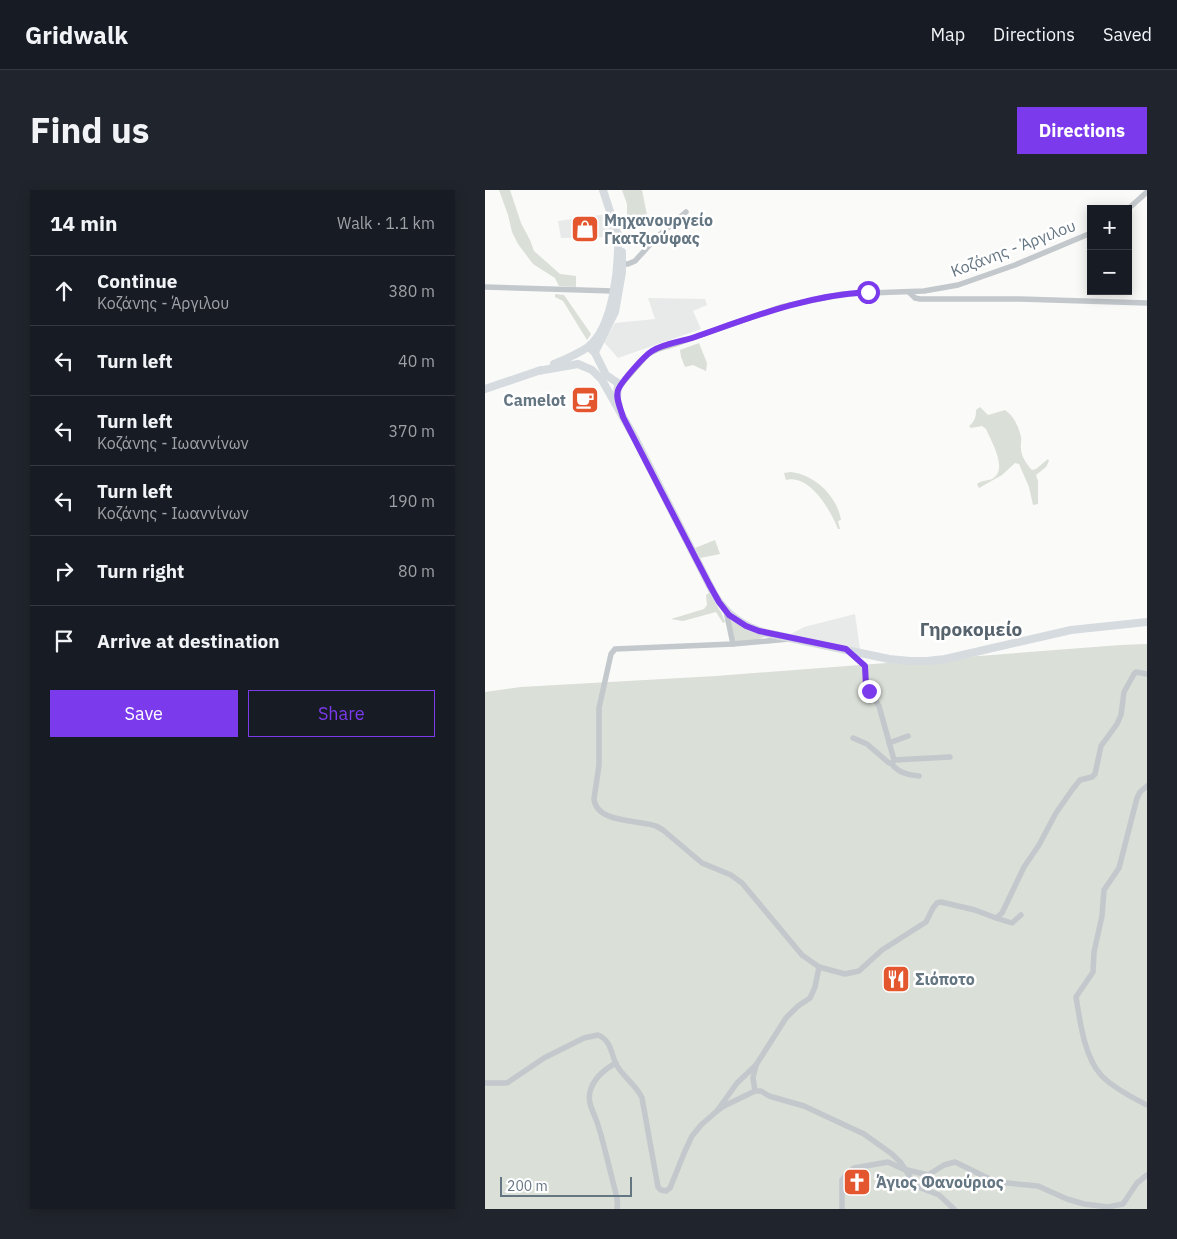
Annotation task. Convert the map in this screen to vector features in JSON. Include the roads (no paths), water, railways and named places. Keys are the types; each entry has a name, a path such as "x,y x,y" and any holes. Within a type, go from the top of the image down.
{"main road":[{"path":"538,371 569,365 584,366 594,364 596,354 615,312 623,264 622,248 603,190"},
{"path":"485,389 538,371 579,354 587,348 598,335 605,320 613,291 618,263 618,234"},
{"path":"587,348 596,354 606,375 616,385 617,399 623,417"},
{"path":"579,354 578,359 584,366 598,375 608,390 709,584 726,611 750,628 899,660 936,660 1056,632 1147,622"},
{"path":"608,390 608,383 616,385"}],"street":[{"path":"1132,206 1147,192"},
{"path":"623,264 635,261 657,236 687,212"},
{"name":"Κοζάνης - Άργιλου","path":"616,385 648,354 657,349 781,307 842,294 939,289 972,281 1087,235"},
{"path":"485,287 613,291"},
{"path":"909,292 915,298 920,299 1019,299 1147,304"},
{"path":"726,611 733,644"},
{"path":"793,638 733,644 615,648 612,651 605,677 599,708 599,765 594,803 599,811 612,818 656,826 702,863 736,878 802,955 819,967 845,974 859,971 882,950 926,922 933,908 941,902 975,910 1012,923 1021,915"},
{"path":"846,649 865,666 866,686 879,706 896,769 905,774 919,776"},
{"path":"996,918 1002,913 1024,868 1056,813 1080,780 1092,777 1095,774 1101,746 1117,724 1121,715 1124,692 1135,672 1147,674"},
{"path":"889,743 909,736"},
{"path":"853,738 867,744 889,764 893,762 950,757"},
{"path":"1147,786 1140,792 1137,798 1119,868 1104,890 1102,916 1094,952 1093,972 1076,997 1084,1038 1099,1074 1113,1085 1147,1105"},
{"path":"485,1083 507,1083 544,1058 579,1040 593,1035 603,1037 607,1041 616,1063 636,1086 643,1098 654,1158 657,1187 660,1190 666,1191 670,1188 693,1136 701,1125 717,1111 737,1083 756,1065 786,1018 798,1006 811,998 819,967"},
{"path":"616,1063 599,1076 591,1088 589,1099 598,1123 617,1194 617,1209"},
{"path":"755,1091 753,1078 756,1065"},
{"path":"717,1111 755,1091 804,1106 864,1134 892,1154 901,1163 903,1169 916,1186 939,1195 955,1209"},
{"path":"842,1209 842,1180 851,1171 864,1166 886,1162 903,1169 928,1174 944,1165 955,1162 996,1182 1038,1186 1067,1199 1097,1207 1123,1204 1137,1183 1147,1175"}],"place":[{"name":"Μηχανουργείο Γκατζιούφας","path":"585,229"},
{"name":"Camelot","path":"585,400"},
{"name":"Σιόποτο","path":"896,979"},
{"name":"Άγιος Φανούριος","path":"857,1182"}],"district":[{"name":"Γηροκομείο","path":"971,629"}]}
